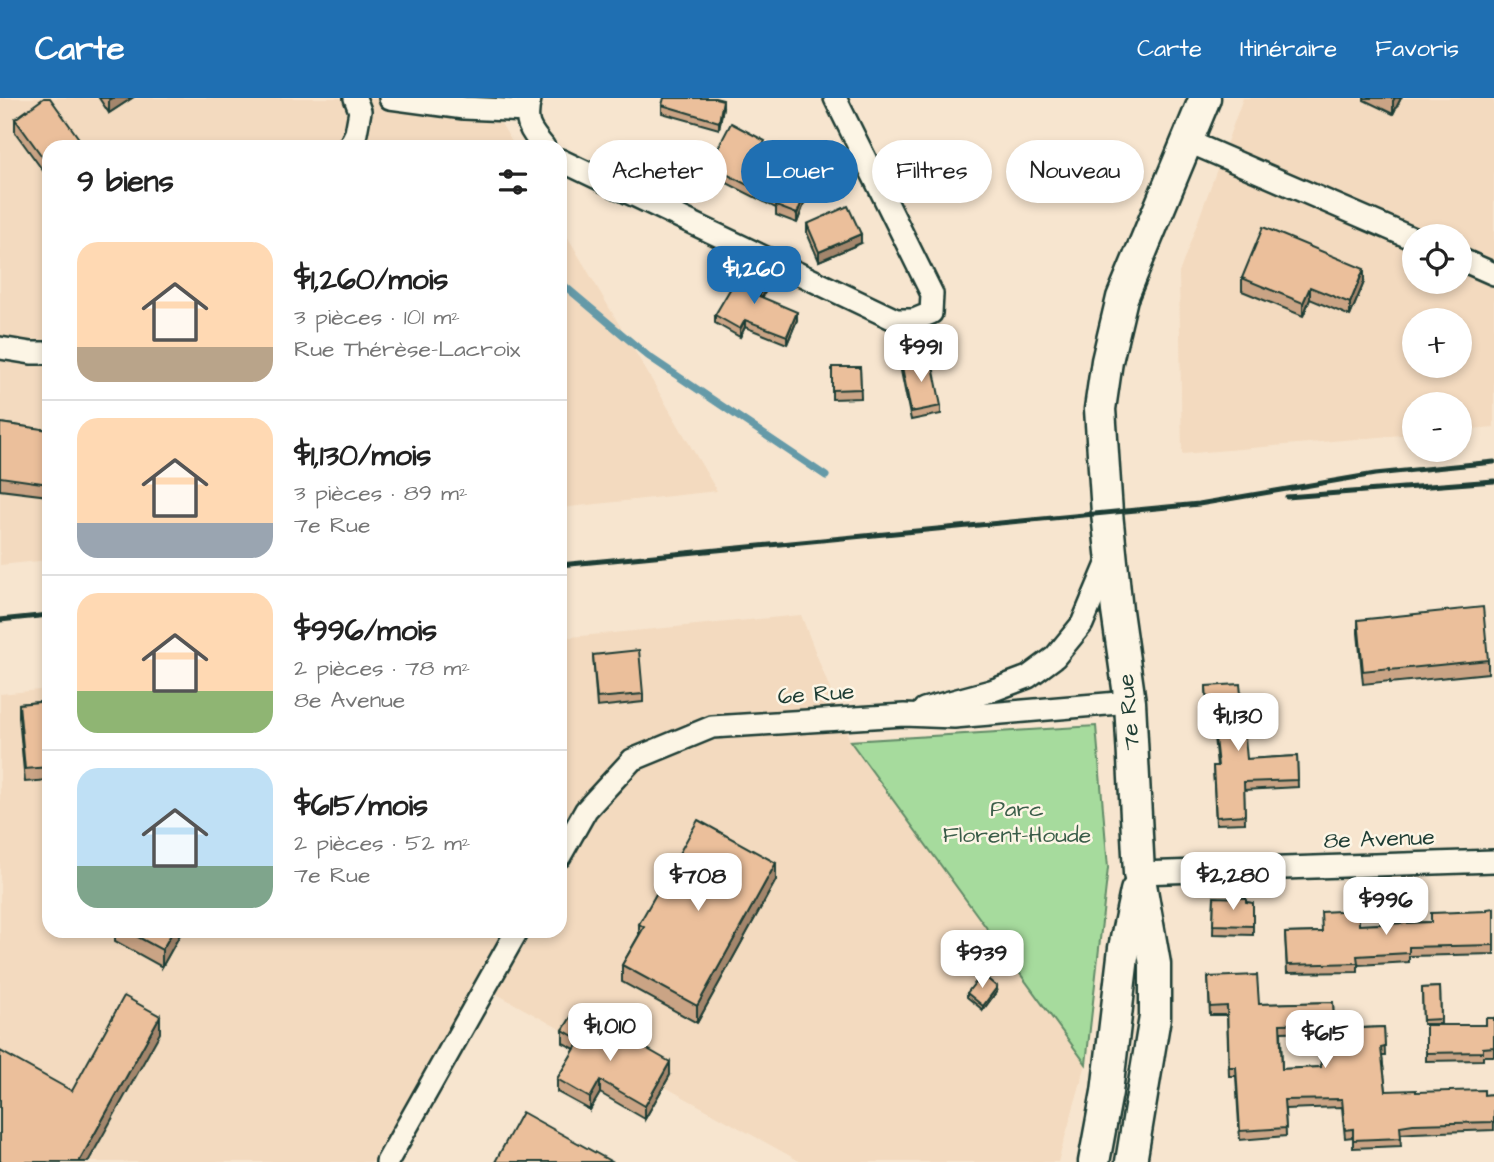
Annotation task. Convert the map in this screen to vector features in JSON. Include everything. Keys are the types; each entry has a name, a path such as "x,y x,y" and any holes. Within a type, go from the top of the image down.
{"main road":[{"name":"7e Rue","path":"1131,1162 1155,1017 1155,964 1139,873 1130,702 1107,513 1100,409 1107,361 1122,298 1205,98"},
{"name":"7e Rue","path":"1094,1162 1107,1092 1124,948 1139,873"}],"street":[{"path":"352,140 360,111 355,98"},
{"path":"390,98 464,108 529,104 530,129 539,140"},
{"path":"567,163 896,320 914,320 931,313 932,293 835,98"},
{"path":"1187,141 1402,234"},
{"path":"1472,264 1494,274"},
{"path":"0,348 42,353"},
{"path":"904,715 991,691 1028,677 1055,657 1082,624 1112,552"},
{"name":"6e Rue","path":"567,844 586,810 632,760 712,727 904,715 954,717 1130,702"},
{"name":"8e Avenue","path":"1139,873 1494,861"},
{"path":"387,1162 513,938"}],"shaded area":[{"path":"0,98 486,98 511,140 42,140 42,561 0,565"},
{"path":"1243,98 1494,98 1494,427 1472,429 1472,392 1402,392 1402,435 1182,454 1179,273"},
{"path":"567,236 717,491 567,507"},
{"path":"801,615 850,741 1086,1064 1058,1162 801,1162 493,992 391,1162 0,1162 0,694 42,690 42,938 567,938 567,637"}],"green space":[{"name":"Parc Florent-Houde","path":"1096,726 1108,868 1086,1064 850,741"}],"building":[{"path":"44,98 50,98 80,140 42,140 42,156 15,119"},
{"path":"664,98 723,100 719,122 662,105"},
{"path":"731,123 763,140 741,140 741,182 727,174 727,140 722,140"},
{"path":"777,203 801,203 797,214 776,206"},
{"path":"848,206 861,234 819,252 807,224"},
{"path":"1263,227 1364,269 1350,303 1310,287 1303,303 1242,278"},
{"path":"742,269 766,283 759,296 797,312 787,336 745,320 740,329 715,315"},
{"path":"931,356 941,406 911,412 901,362"},
{"path":"832,367 860,367 861,389 832,390"},
{"path":"0,423 42,429 42,483 0,477"},
{"path":"1483,607 1488,660 1363,671 1358,620"},
{"path":"639,650 643,694 597,698 593,655"},
{"path":"1240,684 1247,759 1297,756 1298,780 1244,782 1245,815 1216,817 1213,766 1218,766 1213,719 1208,719 1206,686"},
{"path":"42,702 42,768 25,769 19,704"},
{"path":"698,820 776,863 697,1006 622,965 644,927 639,924"},
{"path":"1214,897 1246,898 1246,902 1253,903 1253,926 1213,925"},
{"path":"1494,908 1494,945 1409,947 1409,953 1357,956 1358,963 1287,965 1285,933 1322,932 1321,912 1359,910 1359,925 1431,922 1431,913 1487,911"},
{"path":"140,938 169,938 162,950"},
{"path":"982,974 997,987 983,1006 967,993"},
{"path":"1257,975 1259,1004 1333,1002 1334,1023 1280,1024 1282,1069 1321,1067 1320,1030 1384,1027 1385,1047 1381,1048 1386,1091 1484,1090 1484,1095 1494,1094 1494,1122 1413,1124 1400,1126 1401,1138 1353,1140 1353,1129 1345,1130 1342,1099 1284,1100 1286,1128 1240,1131 1236,1067 1229,1067 1227,1006 1210,1007 1208,977"},
{"path":"1440,987 1441,1019 1423,1020 1422,988"},
{"path":"124,996 160,1016 79,1162 0,1162 0,1051 72,1091"},
{"path":"574,1012 619,1038 621,1034 670,1062 645,1106 600,1080 590,1098 557,1079 580,1040 563,1030"},
{"path":"1486,1018 1494,1018 1494,1047 1483,1048 1483,1052 1426,1053 1426,1025 1486,1025"},
{"path":"522,1112 612,1162 495,1162"}],"waterway":[{"path":"567,288 648,356 826,476"}],"railway":[{"path":"567,564 1199,504 1375,474 1494,462"},
{"path":"1287,497 1494,481"},
{"path":"0,620 42,616"}]}
